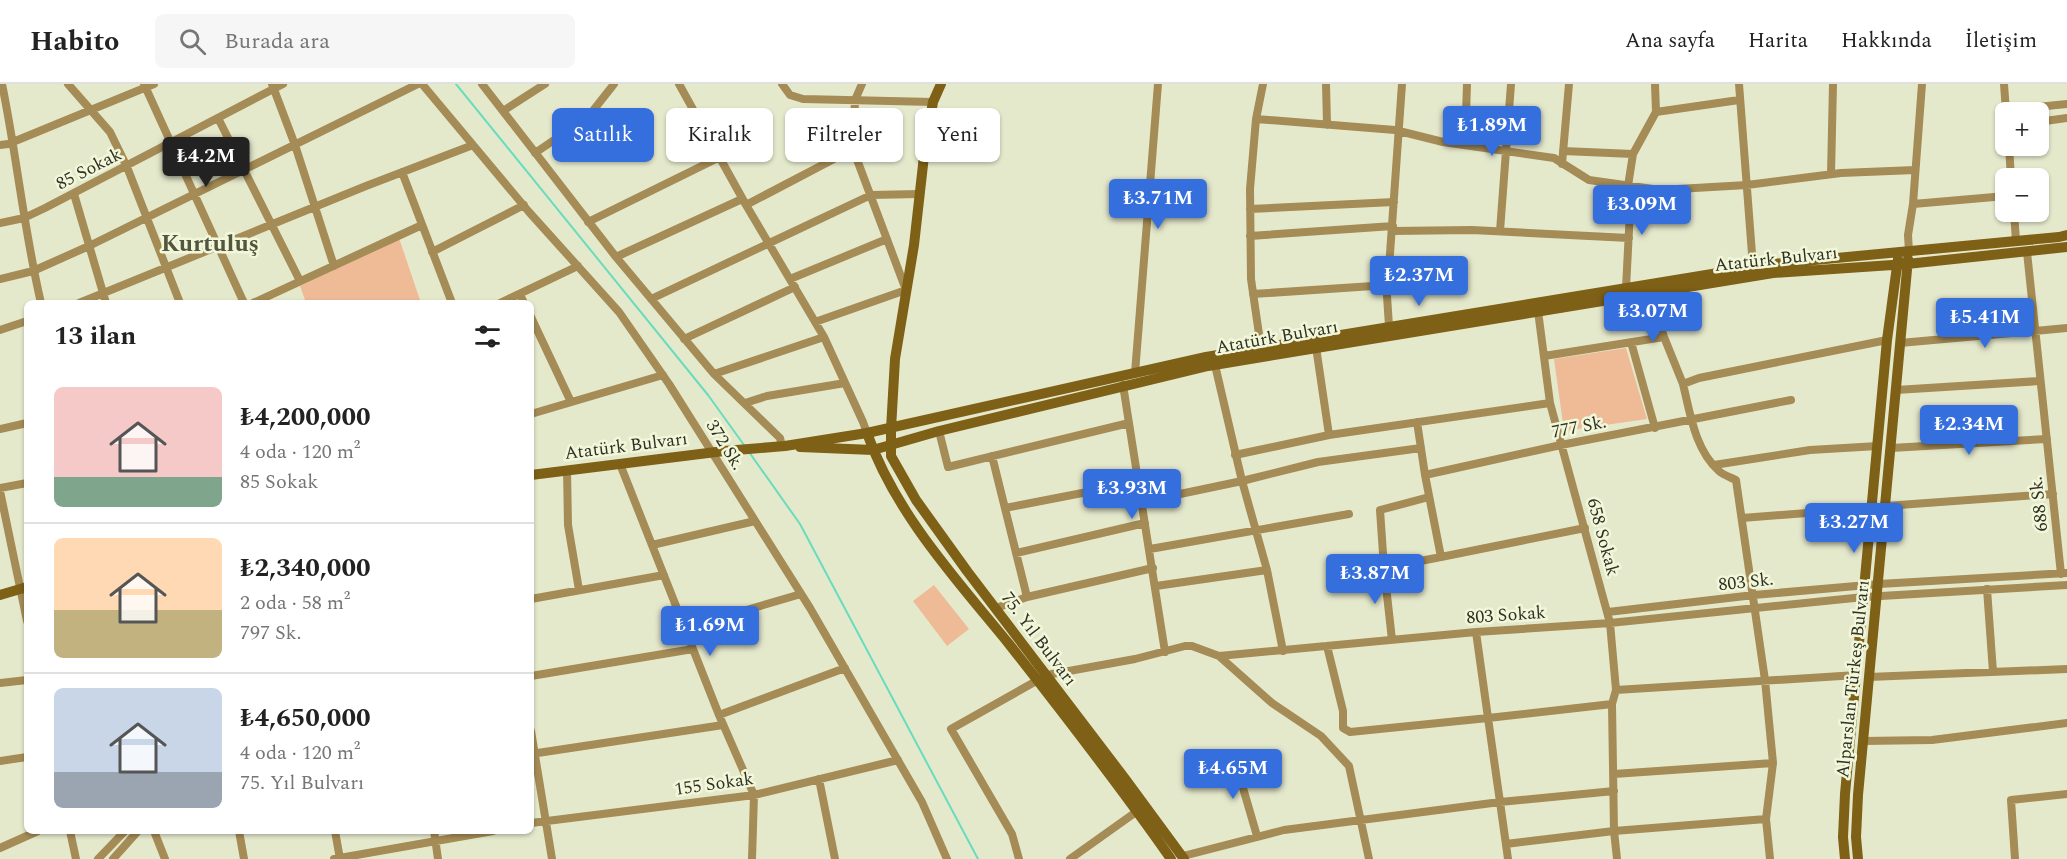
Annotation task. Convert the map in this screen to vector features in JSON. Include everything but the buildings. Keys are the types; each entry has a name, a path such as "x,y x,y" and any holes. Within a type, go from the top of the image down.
{"main road":[{"name":"75. Yıl Bulvarı","path":"941,84 933,102 925,147 895,360 891,429 893,461 916,500 996,608 1042,678 1171,859"},
{"name":"Atatürk Bulvarı","path":"782,446 873,450 1123,385 1215,365 1650,293 1773,268 2067,235"},
{"name":"Atatürk Bulvarı","path":"534,475 782,446 891,429 1135,373 1261,348 1626,288 1723,277 1753,267 1902,264 2067,247"},
{"name":"Alparslan Türkeş Bulvarı","path":"1845,859 1845,794 1887,340 1904,252"},
{"name":"Alparslan Türkeş Bulvarı","path":"1858,859 1858,795 1900,344 1902,264"},
{"name":"75. Yıl Bulvarı","path":"867,433 884,476 916,526 1042,678 1183,858"},
{"path":"0,590 23,586"},
{"path":"0,595 23,586"}],"street":[{"path":"2,84 14,142 33,271 40,300"},
{"path":"68,84 110,132 127,167 179,300"},
{"name":"85 Sokak","path":"0,223 24,218 74,194 273,87 283,84"},
{"path":"0,279 33,271 89,246 420,84"},
{"name":"372 Sk.","path":"420,84 524,206 619,312 663,375 845,668 922,802 947,859"},
{"path":"482,84 616,257 714,374 780,438 782,446"},
{"path":"503,111 545,84"},
{"path":"536,153 588,117 614,84"},
{"path":"679,84 692,108"},
{"path":"782,84 790,95 803,99 933,102"},
{"path":"855,108 855,100 862,84"},
{"path":"1135,373 1158,84"},
{"path":"1261,348 1251,279 1250,209 1256,119 1263,84"},
{"path":"1326,84 1327,125"},
{"path":"1389,326 1388,285 1402,84"},
{"path":"1465,145 1467,84"},
{"path":"1500,231 1511,84"},
{"path":"1562,164 1569,84"},
{"path":"1626,288 1630,211 1628,186 1633,154 1656,112 1655,84"},
{"path":"1738,84 1753,267"},
{"path":"1831,174 1833,84"},
{"path":"1904,252 1913,204 1922,84"},
{"path":"2004,84 2005,102"},
{"path":"0,145 14,142 148,85 171,143 243,300"},
{"path":"273,87 295,145 334,266"},
{"path":"1656,112 1739,100"},
{"path":"2049,106 2067,104"},
{"path":"219,118 300,281"},
{"path":"2049,120 2067,118"},
{"path":"1256,119 1400,132 1465,145 1554,158 1589,180 1659,190 1747,185 1831,174 1915,170"},
{"path":"74,194 105,299 166,267 473,145"},
{"path":"1563,151 1633,154"},
{"path":"588,222 710,162"},
{"path":"723,162 824,337 867,433"},
{"path":"616,257 744,202 826,162"},
{"path":"815,322 906,290 858,162"},
{"path":"402,172 451,300"},
{"path":"651,299 871,195 919,194"},
{"path":"1913,204 1995,197"},
{"path":"1250,209 1394,202"},
{"path":"432,252 524,206"},
{"path":"2015,222 2016,242"},
{"path":"259,300 422,225"},
{"path":"1250,236 1393,228 1629,238"},
{"path":"790,279 887,239"},
{"name":"688 Sk.","path":"2027,252 2053,494 2064,573"},
{"path":"507,300 578,266"},
{"path":"1253,294 1388,285"},
{"path":"684,339 795,287"},
{"path":"1650,293 1664,337 1683,384 1699,442 1720,472 1736,480 1756,608 1773,763 1766,819 1770,859"},
{"path":"520,294 523,300"},
{"name":"658 Sokak","path":"1538,311 1550,403 1610,623 1616,690 1612,704 1614,831 1617,859"},
{"path":"0,330 24,322"},
{"path":"534,324 571,402"},
{"path":"1900,344 2067,328"},
{"path":"714,374 824,337"},
{"path":"1544,356 1664,337"},
{"path":"1683,384 1699,378 1887,340"},
{"path":"1631,342 1655,428"},
{"path":"1316,348 1329,435"},
{"path":"1215,365 1242,481 1267,570 1283,651"},
{"path":"534,413 663,375"},
{"path":"1896,390 2040,381"},
{"path":"745,403 767,396 845,383"},
{"path":"1123,385 1165,652"},
{"name":"777 Sk.","path":"1425,475 1561,445 1791,400"},
{"path":"1236,455 1329,435 1550,403"},
{"path":"1417,422 1441,557"},
{"path":"939,431 948,467 1129,423"},
{"path":"0,429 24,424"},
{"path":"1891,448 2047,439"},
{"path":"1714,465 1810,450 1878,446"},
{"path":"1142,502 1318,462 1420,448"},
{"path":"992,456 1027,597"},
{"path":"620,464 723,725 754,795 752,859"},
{"path":"567,470 568,525 579,590"},
{"path":"1005,508 1139,482"},
{"path":"23,586 4,538 0,490 24,484"},
{"path":"1886,506 2053,494"},
{"path":"1392,640 1380,510 1429,497"},
{"path":"1742,518 1872,508"},
{"path":"1150,549 1349,514"},
{"path":"652,545 755,521"},
{"path":"1016,553 1145,523"},
{"path":"1384,568 1585,528"},
{"path":"996,608 1027,597 1153,568"},
{"path":"1156,586 1267,570"},
{"name":"803 Sk.","path":"1608,612 1866,585 2064,573"},
{"path":"534,598 664,575"},
{"name":"803 Sokak","path":"1019,859 1012,834 951,729 1042,678 1165,652 1178,647 1192,646 1219,656 1476,632 1610,623 1864,597 2067,585"},
{"path":"1987,589 1993,672"},
{"path":"685,628 801,594"},
{"path":"1476,632 1508,859"},
{"path":"1327,646 1342,711 1343,728 1350,732 1612,704"},
{"path":"534,676 693,649"},
{"path":"1219,656 1272,702 1321,736 1349,766 1369,859"},
{"path":"719,715 845,668"},
{"path":"1869,677 2067,669"},
{"path":"1616,690 1857,675"},
{"path":"0,683 24,680"},
{"path":"1863,741 1932,740 2067,723"},
{"path":"534,754 723,725"},
{"path":"1234,756 1257,836"},
{"path":"0,761 24,757"},
{"path":"534,759 552,859"},
{"name":"155 Sokak","path":"534,822 754,795 898,760"},
{"path":"1614,774 1773,763"},
{"path":"819,779 835,859"},
{"path":"1183,858 1284,830 1500,802 1614,791"},
{"path":"2015,859 2011,800 2067,795"},
{"path":"1070,859 1136,812"},
{"path":"1506,844 1614,831 1766,819"},
{"path":"0,848 31,834"},
{"path":"71,834 76,859"},
{"path":"98,859 122,834"},
{"path":"113,859 135,834"},
{"path":"155,834 165,859"},
{"path":"240,834 244,859"},
{"path":"335,834 338,859 477,834"},
{"path":"434,834 438,859"}],"shaded area":[{"path":"399,238 420,300 305,300 300,286"},
{"path":"1626,348 1647,419 1564,431 1554,359"},
{"path":"934,585 969,629 947,646 913,601"}],"waterway":[{"path":"456,84 708,395 744,445"},
{"path":"749,452 800,524 978,859"}],"district":[{"name":"Kurtuluş","path":"210,244"}]}
